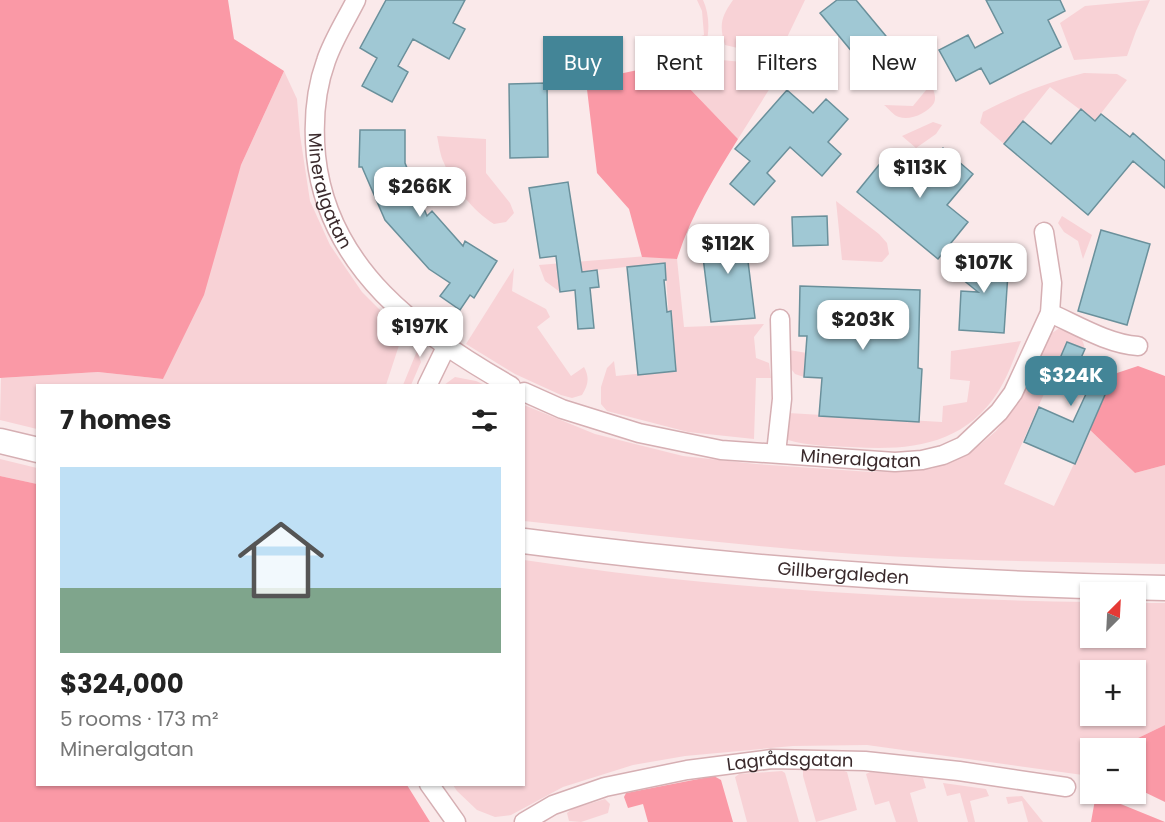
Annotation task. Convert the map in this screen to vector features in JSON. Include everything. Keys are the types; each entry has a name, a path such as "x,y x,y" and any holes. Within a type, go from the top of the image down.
{"main road":[{"path":"0,441 36,450"},
{"name":"Gillbergaleden","path":"525,541 828,573 1065,586 1165,588"}],"street":[{"name":"Mineralgatan","path":"356,0 326,61 317,96 315,139 318,175 328,211 344,244 367,276 401,311 446,347 507,384"},
{"name":"Mineralgatan","path":"525,392 562,409 639,433 721,450 895,462 944,455 963,446 999,412 1013,393 1050,313 1052,284 1044,232"},
{"path":"1050,313 1094,333 1138,346"},
{"path":"776,453 782,399 780,319"},
{"path":"429,384 446,347"},
{"name":"Lagrådsgatan","path":"524,822 553,805 605,787 687,770 772,759 865,761 959,771 1066,787"},
{"path":"430,786 456,822"}],"shaded area":[{"path":"0,0 228,0 234,39 284,71 241,165 204,295 163,379 98,372 0,378"},
{"path":"697,0 703,0 707,10 707,36 701,36 704,35 702,11"},
{"path":"733,0 805,0 788,36 736,36 736,48 725,45 722,21"},
{"path":"1150,0 1127,56 1074,60 1060,23 1085,6"},
{"path":"724,60 736,61 736,90 769,90 738,139 691,90 724,90"},
{"path":"284,71 297,99 310,201 330,245 362,292 403,333 386,384 36,384 36,429 0,420 1,378 98,372 163,379 241,165"},
{"path":"635,71 635,90 691,90 738,139 696,212 677,259 642,257 629,209 597,173 587,90 623,90 623,73"},
{"path":"1084,73 1117,74 1127,80 1095,121 1050,87 1004,144 980,123 983,112 995,106 1045,85"},
{"path":"926,90 933,90 934,103 928,110 918,115 908,118 899,117 884,105 913,106"},
{"path":"933,122 942,125 936,134 916,148 902,136"},
{"path":"437,136 486,139 486,173 510,203 514,213 506,222 494,224 464,197 448,172"},
{"path":"836,201 879,234 887,243 889,254 882,262 842,260"},
{"path":"1062,216 1092,235 1083,259 1078,241 1064,232 1058,223"},
{"path":"647,256 677,259 684,327 764,324 754,337 756,358 769,363 771,378 756,378 754,439 688,432 607,411 601,404 601,387 607,368 614,361 616,376 676,370 670,332 665,263 558,274 560,292 545,281 539,265"},
{"path":"514,268 512,291 546,309 550,317 537,327 571,376 584,367 588,381 582,395 572,398 561,395 515,374 466,344"},
{"path":"1058,329 1069,330 1079,335 1085,349 1067,342 1004,484 1054,506 1090,430 1135,473 1165,465 1165,564 971,560 855,554 525,521 525,405 595,434 683,456 871,472 931,469 968,455 996,431 1021,400 1049,335"},
{"path":"1021,341 998,392 969,424 952,434 934,441 894,448 819,445 788,440 784,429 788,413 942,422 943,406 967,402 970,381 950,379 951,351"},
{"path":"789,350 819,355 818,361 805,360 804,377 795,374 788,365"},
{"path":"417,351 421,362 411,384 403,384"},
{"path":"1138,366 1165,376 1165,465 1135,473 1090,430 1114,374"},
{"path":"455,377 483,384 445,384"},
{"path":"0,459 36,468 36,484 0,476"},
{"path":"0,476 36,484 36,786 408,786 430,822 0,822"},
{"path":"525,560 735,585 877,595 1080,602 1080,648 1146,648 1146,603 1165,603 1165,725 1138,738 1080,738 1080,775 867,745 793,746 685,756 633,765 563,787 511,815 495,817 477,810 454,786 525,786"},
{"path":"1165,725 1165,802 1146,793 1146,738 1138,738"},
{"path":"838,769 847,772 857,810 816,822 803,770"},
{"path":"782,771 785,773 799,822 747,822 735,777 739,774"},
{"path":"870,772 923,778 926,788 910,793 918,822 896,822 889,801 875,805 866,774"},
{"path":"714,776 721,780 733,822 648,822 643,804 628,808 624,797 626,793"},
{"path":"943,783 986,789 989,796 970,801 975,822 968,822 960,793 947,796"},
{"path":"1022,796 1043,822 1028,822 1022,801 1008,804 1006,797"},
{"path":"605,799 610,804 608,813 581,822 569,821 567,813 572,809"},
{"path":"1094,804 1121,804 1165,822 1091,822"}],"building":[{"path":"386,0 465,0 453,23 465,29 449,59 413,39 398,66 408,72 392,102 362,86 377,58 360,48"},
{"path":"837,0 856,0 886,36 850,36 850,49 820,13"},
{"path":"986,0 1060,0 1065,11 1048,20 1061,47 990,84 981,68 956,81 939,50 968,35 975,48 1003,33"},
{"path":"543,83 543,90 547,90 548,157 510,158 509,84"},
{"path":"787,90 813,113 826,99 848,119 828,142 841,154 822,176 790,147 767,173 775,181 754,205 730,184 750,161 735,149"},
{"path":"1081,109 1095,121 1101,114 1130,137 1133,133 1165,161 1165,188 1133,161 1088,215 1004,144 1023,121 1051,144"},
{"path":"360,130 405,130 405,163 427,216 432,211 463,246 465,241 497,261 474,298 470,295 460,310 440,296 450,283 429,269 385,220 362,167 359,167"},
{"path":"943,148 973,174 947,205 968,222 938,259 857,192 887,155 916,179"},
{"path":"568,182 582,272 597,270 599,287 590,288 594,328 578,329 575,290 560,292 556,256 540,258 529,188"},
{"path":"827,216 828,245 793,246 792,217"},
{"path":"744,229 755,318 711,322 700,233"},
{"path":"1101,230 1150,244 1127,325 1078,311"},
{"path":"964,255 1009,258 1004,333 959,330 961,291 978,292 962,279"},
{"path":"665,263 667,312 671,311 676,371 638,375 627,267"},
{"path":"800,286 920,290 918,368 922,369 919,422 819,416 822,378 804,377 807,336 799,336"},
{"path":"1067,342 1085,349 1081,358 1114,374 1075,464 1024,442 1039,407 1073,422 1086,394 1051,379"}]}
